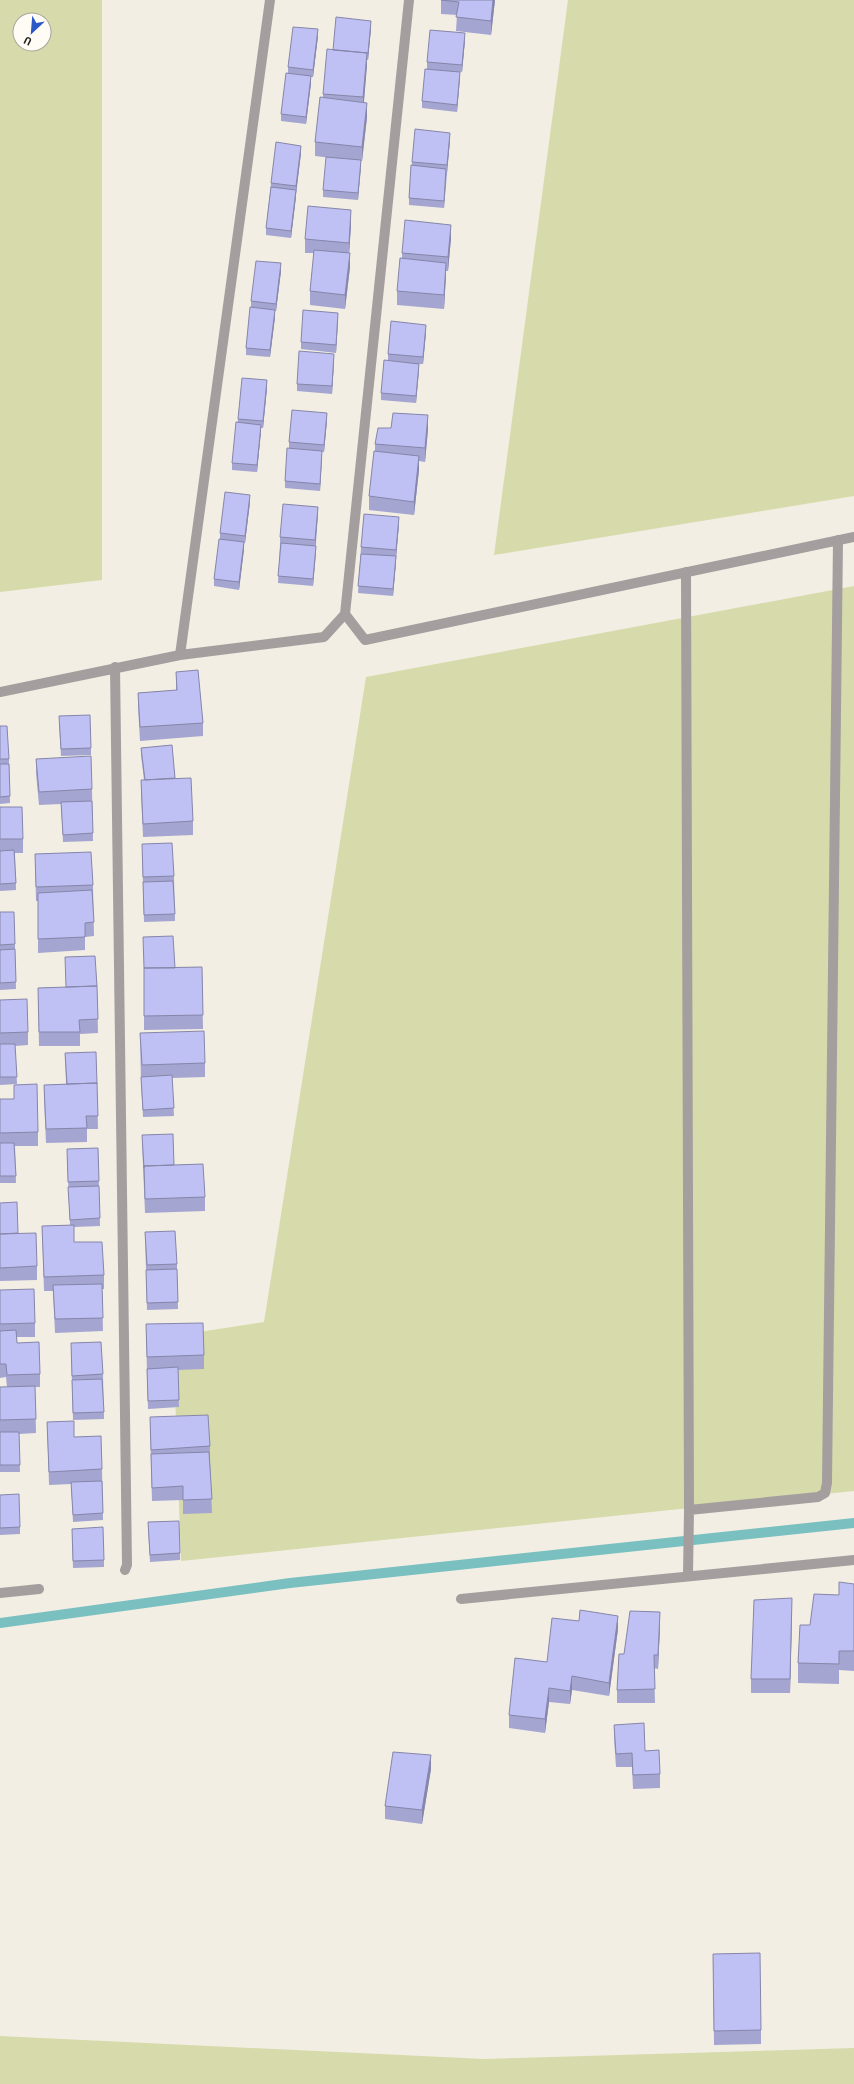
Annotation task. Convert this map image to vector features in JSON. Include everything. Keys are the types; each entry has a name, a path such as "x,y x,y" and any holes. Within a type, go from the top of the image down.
{"street":[{"path":"180,655 270,0"},
{"path":"0,692 115,667 180,655 324,637 345,614 409,0"},
{"path":"345,614 365,640 854,537"},
{"path":"689,1510 818,1497 825,1493 827,1483 838,540"},
{"path":"686,572 688,1576"},
{"path":"115,667 127,1565 125,1570"},
{"path":"461,1599 854,1560"},
{"path":"0,1593 39,1589"}],"green space":[{"path":"0,0 102,0 102,580 0,592"},
{"path":"568,0 854,0 854,496 494,555"},
{"path":"854,586 854,1491 181,1561 173,1336 264,1322 366,677"},
{"path":"0,2036 485,2059 854,2048 854,2084 0,2084"}],"building":[{"path":"441,0 493,0 491,21 456,17 459,2"},
{"path":"336,17 371,21 368,53 333,50"},
{"path":"293,27 318,29 313,70 288,67"},
{"path":"430,30 465,33 462,65 427,62"},
{"path":"327,49 367,53 363,97 323,94"},
{"path":"425,69 460,72 457,105 422,101"},
{"path":"286,73 311,76 306,117 281,114"},
{"path":"320,97 367,103 362,147 315,142"},
{"path":"415,129 450,133 447,165 412,162"},
{"path":"276,142 301,146 296,186 271,183"},
{"path":"326,157 361,160 358,193 323,190"},
{"path":"411,165 446,169 444,201 409,198"},
{"path":"271,187 296,190 291,231 266,228"},
{"path":"308,206 351,210 349,243 305,239"},
{"path":"405,220 451,225 448,257 402,253"},
{"path":"314,250 350,253 345,295 310,291"},
{"path":"400,258 446,263 444,295 397,291"},
{"path":"256,261 281,263 276,304 251,301"},
{"path":"250,307 275,310 270,350 246,348"},
{"path":"303,310 338,313 336,345 301,342"},
{"path":"391,321 426,325 423,357 388,354"},
{"path":"299,351 334,354 332,386 297,384"},
{"path":"384,360 419,364 416,396 381,393"},
{"path":"242,378 267,380 263,421 238,419"},
{"path":"292,410 327,413 324,445 289,442"},
{"path":"393,413 428,415 425,448 375,444 378,428 391,428"},
{"path":"236,422 261,425 257,465 232,463"},
{"path":"287,448 322,451 320,484 285,481"},
{"path":"374,451 419,456 414,502 369,496"},
{"path":"225,492 250,495 245,536 220,533"},
{"path":"283,504 318,507 315,540 280,537"},
{"path":"364,514 399,517 396,550 361,547"},
{"path":"219,539 244,542 239,582 214,579"},
{"path":"281,543 316,546 313,579 278,576"},
{"path":"361,554 396,556 393,589 358,586"},
{"path":"198,670 203,723 140,727 138,693 177,690 176,672"},
{"path":"90,715 91,748 61,749 59,716"},
{"path":"0,726 7,726 9,759 0,759"},
{"path":"172,745 175,778 145,780 141,748"},
{"path":"91,756 92,789 39,792 36,759"},
{"path":"0,764 9,764 10,796 0,797"},
{"path":"191,778 193,821 143,824 141,780"},
{"path":"92,801 93,833 63,835 61,802"},
{"path":"0,807 22,807 23,839 0,839"},
{"path":"172,843 174,876 143,877 142,844"},
{"path":"14,850 16,883 0,884 0,851"},
{"path":"91,852 93,885 36,887 35,854"},
{"path":"173,881 175,914 144,915 143,882"},
{"path":"92,890 94,922 85,923 85,937 38,939 38,893"},
{"path":"0,912 14,912 15,944 0,945"},
{"path":"173,936 175,968 144,968 143,937"},
{"path":"15,949 16,982 0,983 0,950"},
{"path":"95,956 97,986 66,987 65,957"},
{"path":"202,967 203,1015 144,1016 144,968"},
{"path":"97,986 98,1019 79,1020 80,1032 39,1032 38,988"},
{"path":"27,999 28,1032 0,1033 0,1000"},
{"path":"204,1031 205,1063 142,1065 140,1033"},
{"path":"0,1044 15,1044 17,1077 0,1077"},
{"path":"96,1052 97,1083 67,1084 65,1053"},
{"path":"172,1075 174,1108 143,1110 141,1077"},
{"path":"97,1083 98,1116 86,1116 87,1128 46,1129 44,1085"},
{"path":"37,1084 38,1132 0,1133 0,1099 14,1099 14,1085"},
{"path":"173,1134 174,1165 144,1166 144,1168 142,1135"},
{"path":"0,1143 14,1143 16,1176 0,1176"},
{"path":"98,1148 99,1181 68,1182 67,1149"},
{"path":"203,1164 205,1197 145,1199 144,1166"},
{"path":"99,1186 100,1218 70,1220 68,1187"},
{"path":"17,1202 18,1233 0,1234 0,1203"},
{"path":"74,1225 74,1242 102,1242 104,1275 44,1277 42,1226"},
{"path":"175,1231 177,1264 147,1265 145,1232"},
{"path":"36,1233 37,1266 0,1268 0,1234"},
{"path":"177,1269 178,1302 147,1303 146,1270"},
{"path":"102,1284 103,1318 55,1319 53,1285"},
{"path":"34,1289 35,1323 0,1324 0,1290"},
{"path":"203,1323 204,1355 147,1357 146,1324"},
{"path":"16,1330 17,1343 39,1342 40,1374 7,1375 6,1364 0,1364 0,1331"},
{"path":"101,1342 103,1374 72,1376 71,1343"},
{"path":"178,1367 179,1400 148,1401 147,1369"},
{"path":"102,1379 104,1412 73,1413 72,1380"},
{"path":"35,1386 36,1419 0,1420 0,1387"},
{"path":"208,1415 210,1446 151,1450 150,1417"},
{"path":"74,1421 74,1437 101,1436 102,1469 49,1472 47,1422"},
{"path":"0,1432 19,1432 20,1465 0,1465"},
{"path":"209,1452 212,1499 183,1500 183,1486 152,1488 151,1454"},
{"path":"102,1481 103,1513 73,1515 71,1482"},
{"path":"19,1494 20,1527 0,1528 0,1495"},
{"path":"179,1521 180,1553 150,1555 148,1522"},
{"path":"103,1527 104,1560 73,1561 72,1529"},
{"path":"839,1582 854,1584 854,1651 839,1651 839,1664 798,1663 800,1625 810,1625 814,1594 839,1595"},
{"path":"792,1598 790,1679 751,1679 754,1600"},
{"path":"580,1610 618,1616 609,1683 572,1676 570,1691 549,1688 545,1719 509,1715 515,1658 547,1662 552,1618 579,1621"},
{"path":"630,1611 660,1612 658,1655 654,1655 655,1689 617,1690 619,1654 624,1654"},
{"path":"644,1723 645,1751 659,1750 660,1774 633,1775 632,1753 616,1754 614,1725"},
{"path":"393,1752 431,1755 422,1810 385,1806"},
{"path":"760,1953 761,2030 714,2031 713,1954"}],"waterway":[{"path":"0,1623 290,1583 854,1523"}]}
